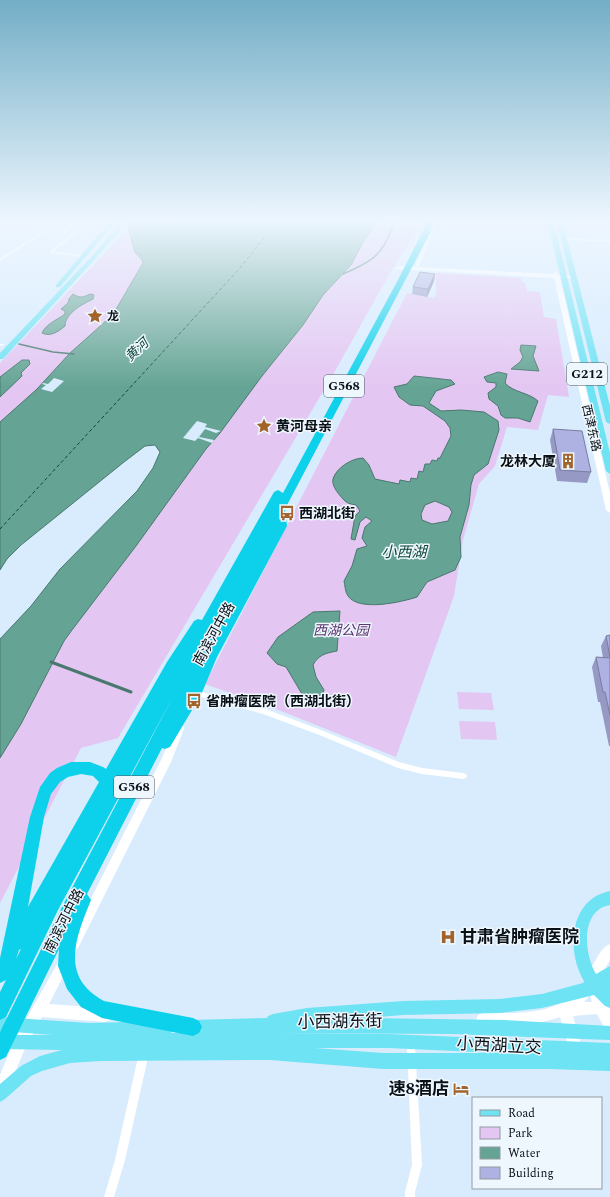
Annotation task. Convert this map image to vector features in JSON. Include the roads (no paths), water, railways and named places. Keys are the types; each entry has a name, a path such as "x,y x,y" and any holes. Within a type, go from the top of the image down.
{"highway":[{"name":"南滨河中路","path":"0,1051 49,951 202,654 233,598 402,275"},
{"name":"南滨河中路","path":"0,1011 56,897 134,754 402,275"},
{"path":"198,1033 102,1009 87,1002 73,983 66,966 68,941 78,910 146,782 163,746 196,691 211,656 281,526 280,508"},
{"path":"10,953 172,666 211,603 224,595"},
{"path":"0,974 5,968 10,953 39,808 44,793 50,782 60,774 72,768 84,767 95,770 104,776 108,786 105,820 49,951"}],"main road":[{"path":"58,286 67,275"},
{"path":"0,346 68,275"},
{"path":"0,357 77,275"},
{"name":"西津东路","path":"560,275 610,471"},
{"name":"西津东路","path":"574,276 606,394 610,422"},
{"path":"607,1005 588,975 579,949 580,927 590,907 610,898"},
{"path":"582,990 603,972"},
{"path":"143,1049 198,1033 282,1021 307,1015 396,1008 500,1006 542,1001 582,990 610,985"},
{"path":"0,1024 89,1030 198,1033 270,1052"},
{"path":"0,1042 16,1043 198,1033 386,1026 526,1027 610,1032"},
{"name":"小西湖立交","path":"198,1033 610,1051"},
{"path":"0,1094 26,1071 40,1064 58,1058 70,1055 143,1049 270,1052 383,1061 549,1061 610,1063"}],"street":[{"path":"560,275 574,276"},
{"name":"西津东路","path":"560,275 610,510"},
{"path":"0,1091 19,1046 40,1010 167,759 196,691 204,695 264,711 398,765 422,772 463,776"},
{"name":"小西湖东街","path":"40,1010 233,1024 528,1019 565,1010 582,995 603,972 603,958 610,950"},
{"path":"603,972 596,994 607,1005"},
{"path":"574,1044 565,1010 607,1005"},
{"path":"607,1005 604,1018 610,1024"},
{"name":"小西湖东街","path":"19,1046 143,1049 610,1044"},
{"path":"410,1197 417,1165 411,1046"},
{"path":"109,1197 120,1160 143,1049"}],"water":[{"name":"黄河","path":"136,275 342,275 323,295 303,325 206,449 136,546 64,641 21,724 0,758 0,639 31,606 60,569 137,491 153,468 160,452 155,445 145,446 21,545 7,559 0,570 0,422 37,389 70,353 115,311"},
{"path":"73,294 78,297 91,294 94,295 93,299 71,313 65,326 57,332 51,334 42,333 49,325 65,314 65,311 61,309 68,303"},
{"path":"521,345 536,346 533,356 539,371 511,369 520,362 523,357 520,350"},
{"path":"22,360 29,360 30,364 21,373 22,376 0,397 0,377"},
{"path":"498,372 507,374 505,383 509,386 538,401 530,422 518,418 505,418 501,415 498,406 489,399 488,393 496,387 496,383 487,382 484,377"},
{"name":"小西湖","path":"414,376 451,380 455,384 436,391 429,403 441,411 461,410 484,412 498,421 499,430 488,464 474,475 471,485 469,505 460,537 461,557 455,570 427,582 417,597 391,603 371,605 361,604 348,596 344,581 352,566 357,549 367,546 362,538 365,527 372,521 366,517 360,522 355,540 351,539 355,516 360,511 356,505 345,501 336,491 333,485 333,479 337,471 349,462 363,458 369,465 375,479 399,484 400,480 410,482 411,478 417,479 419,471 423,472 425,464 430,464 432,460 437,461 438,458 440,458 451,436 450,428 445,421 423,406 410,405 399,397 394,387 407,384","holes":["435,501 449,507 452,512 448,521 432,524 422,520 421,514 425,505"]},
{"path":"340,611 337,651 323,655 317,659 313,665 316,677 324,690 321,699 316,701 302,694 286,667 277,664 267,653 278,637 313,612"}],"waterway":[{"path":"19,344 53,352 74,354"},
{"path":"51,662 131,692"}],"place":[{"name":"龙","path":"95,316"},
{"name":"黄河母亲","path":"264,426"},
{"name":"龙林大厦","path":"568,461"},
{"name":"西湖北街","path":"287,513"},
{"name":"省肿瘤医院（西湖北街）","path":"194,701"},
{"name":"甘肃省肿瘤医院","path":"448,937"},
{"name":"速8酒店","path":"461,1089"}],"park label":[{"name":"西湖公园","path":"341,630"}]}
